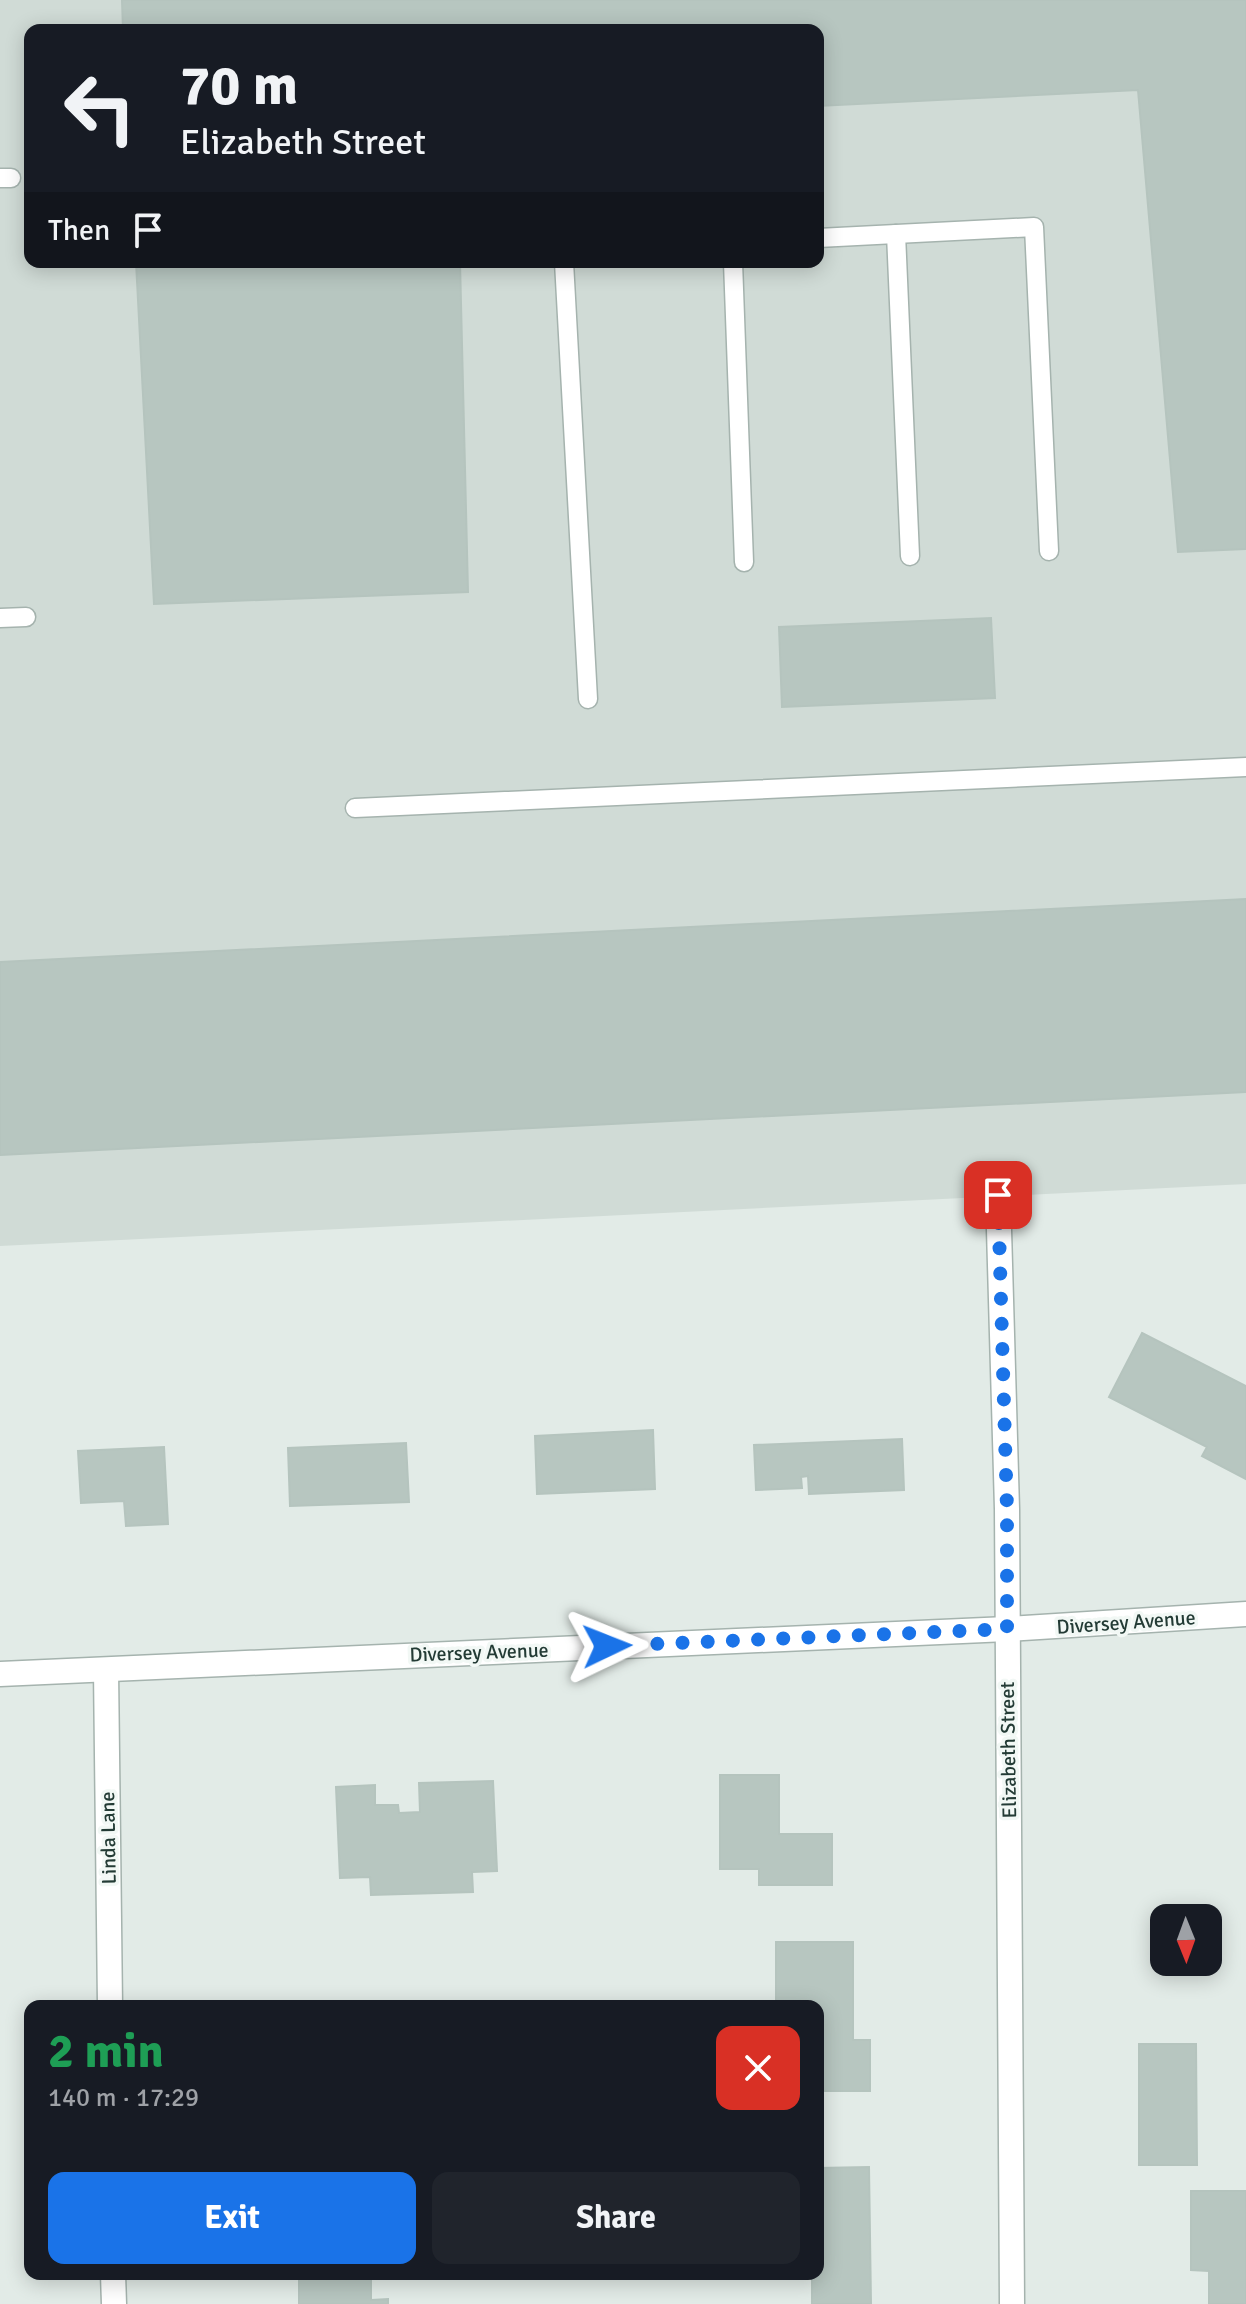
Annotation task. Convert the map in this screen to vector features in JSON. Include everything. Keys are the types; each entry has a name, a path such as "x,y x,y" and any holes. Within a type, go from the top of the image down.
{"street":[{"name":"Elizabeth Street","path":"998,1195 1007,1509 1012,2304"},
{"name":"Diversey Avenue","path":"0,1674 1007,1629 1246,1614"},
{"name":"Linda Lane","path":"106,1670 110,2000"},
{"path":"113,2280 114,2304"}],"lane":[{"path":"824,238 1034,227 1049,551"},
{"path":"896,234 910,556"},
{"path":"564,268 588,699"},
{"path":"733,268 744,562"},
{"path":"0,618 26,617"},
{"path":"355,808 1246,767"}],"shaded area":[{"path":"0,0 1246,0 1246,1184 0,1246"}],"building":[{"path":"122,0 1246,0 1246,549 1178,552 1138,90 824,106 824,24 123,24"},
{"path":"136,268 460,268 468,592 154,604"},
{"path":"991,618 995,698 782,707 779,627"},
{"path":"1246,899 1246,1092 0,1155 0,962"},
{"path":"1142,1333 1246,1386 1246,1479 1202,1456 1207,1447 1109,1397"},
{"path":"653,1430 655,1489 537,1494 535,1436"},
{"path":"902,1439 904,1490 809,1494 808,1476 801,1477 802,1488 756,1490 754,1445"},
{"path":"406,1443 409,1502 290,1506 288,1448"},
{"path":"164,1447 168,1524 126,1526 124,1501 81,1503 78,1451"},
{"path":"720,1775 779,1775 779,1834 832,1834 832,1885 759,1885 759,1869 720,1869"},
{"path":"493,1781 497,1871 472,1872 473,1892 371,1895 370,1877 340,1878 336,1787 375,1785 375,1805 398,1805 399,1813 420,1812 419,1783"},
{"path":"776,1942 853,1942 853,2040 870,2040 870,2091 824,2091 824,2000 776,2000"},
{"path":"1139,2044 1196,2044 1197,2165 1139,2165"},
{"path":"869,2167 871,2304 812,2304 812,2280 824,2280 824,2168"},
{"path":"1191,2191 1246,2191 1246,2304 1209,2304 1209,2271 1191,2270"},
{"path":"299,2280 371,2280 371,2300 388,2299 388,2304 299,2304"}],"route":[{"path":"607,1646 1007,1629 1007,1509 998,1195"}]}
